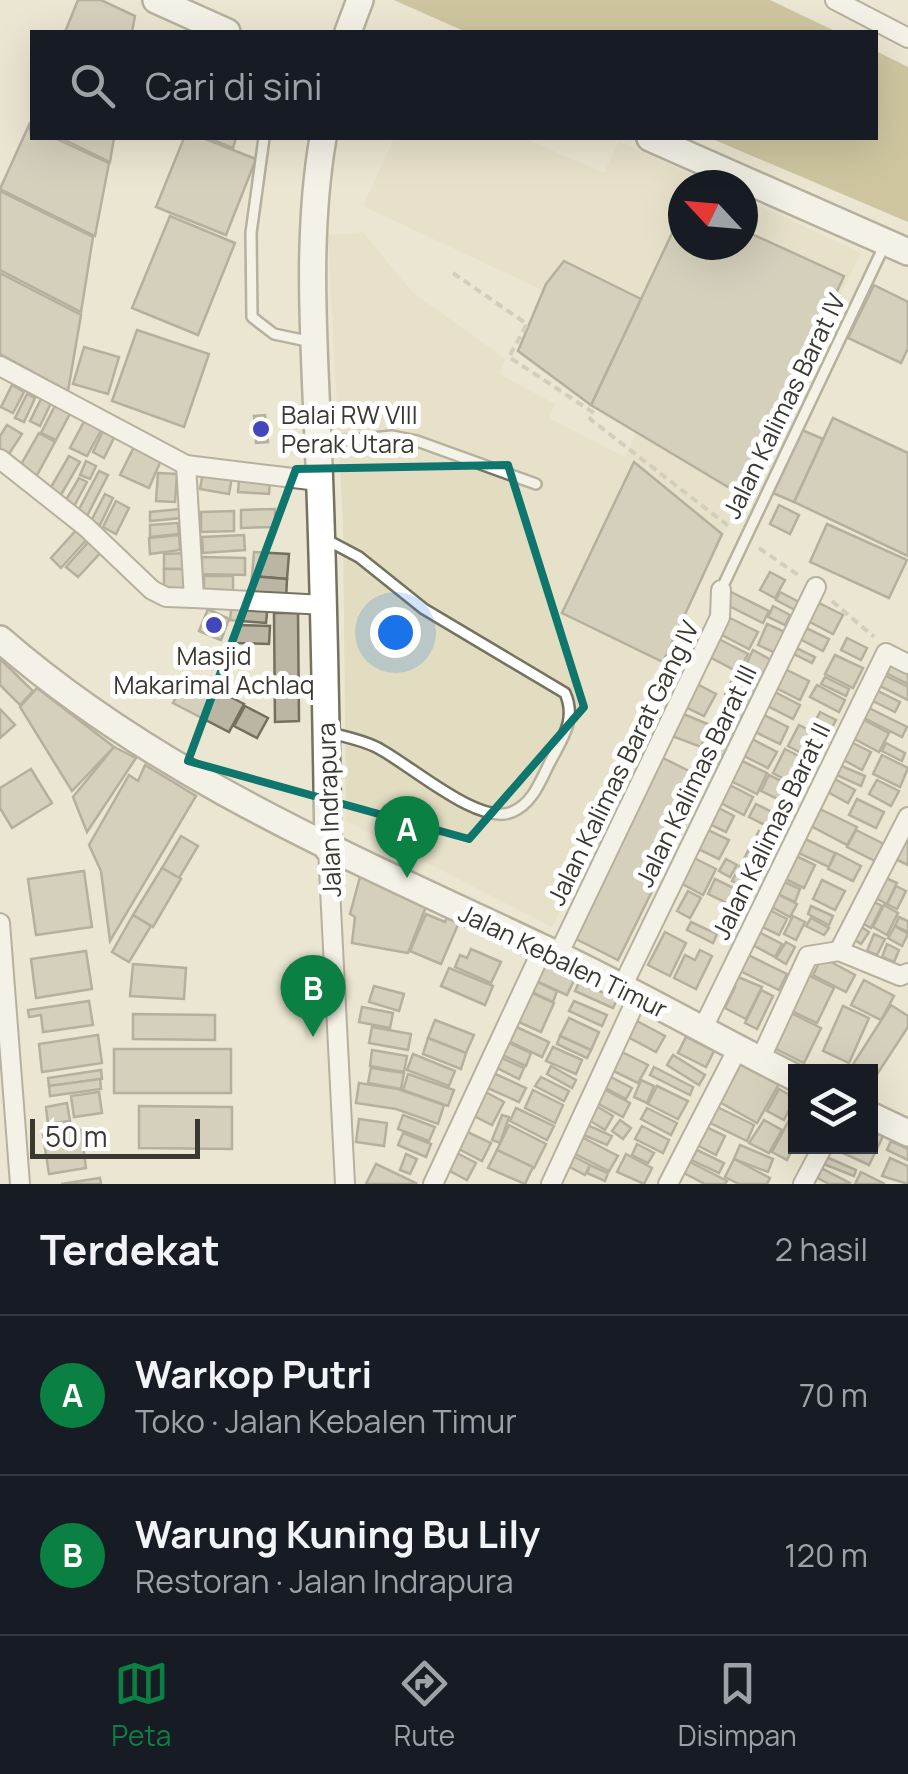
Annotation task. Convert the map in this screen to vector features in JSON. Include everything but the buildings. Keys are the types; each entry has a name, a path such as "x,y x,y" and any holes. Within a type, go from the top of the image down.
{"street":[{"path":"156,0 216,30"},
{"path":"349,30 360,0"},
{"path":"834,0 908,38"},
{"name":"Jalan Indrapura","path":"324,140 316,177 313,342 325,605 328,849 345,1184"},
{"path":"655,140 897,247"},
{"path":"0,366 186,465 318,481"},
{"path":"0,460 86,527 152,590 166,598 325,605"},
{"path":"186,465 194,598"},
{"name":"Jalan Kalimas Barat III","path":"551,1184 630,992 816,587"},
{"name":"Jalan Kalimas Barat Gang IV","path":"433,1184 720,617 722,590"},
{"name":"Jalan Kebalen Timur","path":"0,640 61,687 187,770 328,849 551,952 788,1074"},
{"name":"Jalan Kalimas Barat II","path":"702,1030 886,653 908,664"},
{"path":"840,951 908,817"},
{"path":"0,923 20,1184"},
{"path":"668,1184 808,956 840,951 905,974"},
{"path":"878,1119 908,1133"},
{"path":"803,1184 819,1154"}],"lane":[{"path":"264,140 251,232 252,316 274,334 313,342"},
{"name":"Jalan Kalimas Barat IV","path":"722,590 743,537 897,247"},
{"path":"318,444 392,436 417,441 536,484"},
{"path":"322,538 360,558 424,609 565,693 572,708 570,724 532,798 515,812 498,816 475,808 378,747 326,732"}],"path":[{"path":"453,272 527,324 509,358 594,412 590,420 743,537"}],"highlighted area":[{"path":"508,465 584,707 469,839 188,761 296,469"}],"shaded area":[{"path":"394,0 770,0 833,30 462,30"},
{"path":"878,52 908,67 908,222 715,140 878,140"},
{"path":"393,140 529,140 604,173 619,141 682,170 668,170 668,260 758,260 758,205 861,253 648,687 667,698 552,927 346,821 343,522 328,235 363,232 412,292 506,359 499,374 555,404 549,418 625,457 637,433 518,351 542,290 363,206"}],"place":[{"name":"Balai RW VIII Perak Utara","path":"261,429"},
{"name":"Masjid Makarimal Achlaq","path":"214,625"},
{"name":"Warkop Putri","path":"407,878"},
{"name":"Warung Kuning Bu Lily","path":"313,1037"}]}
